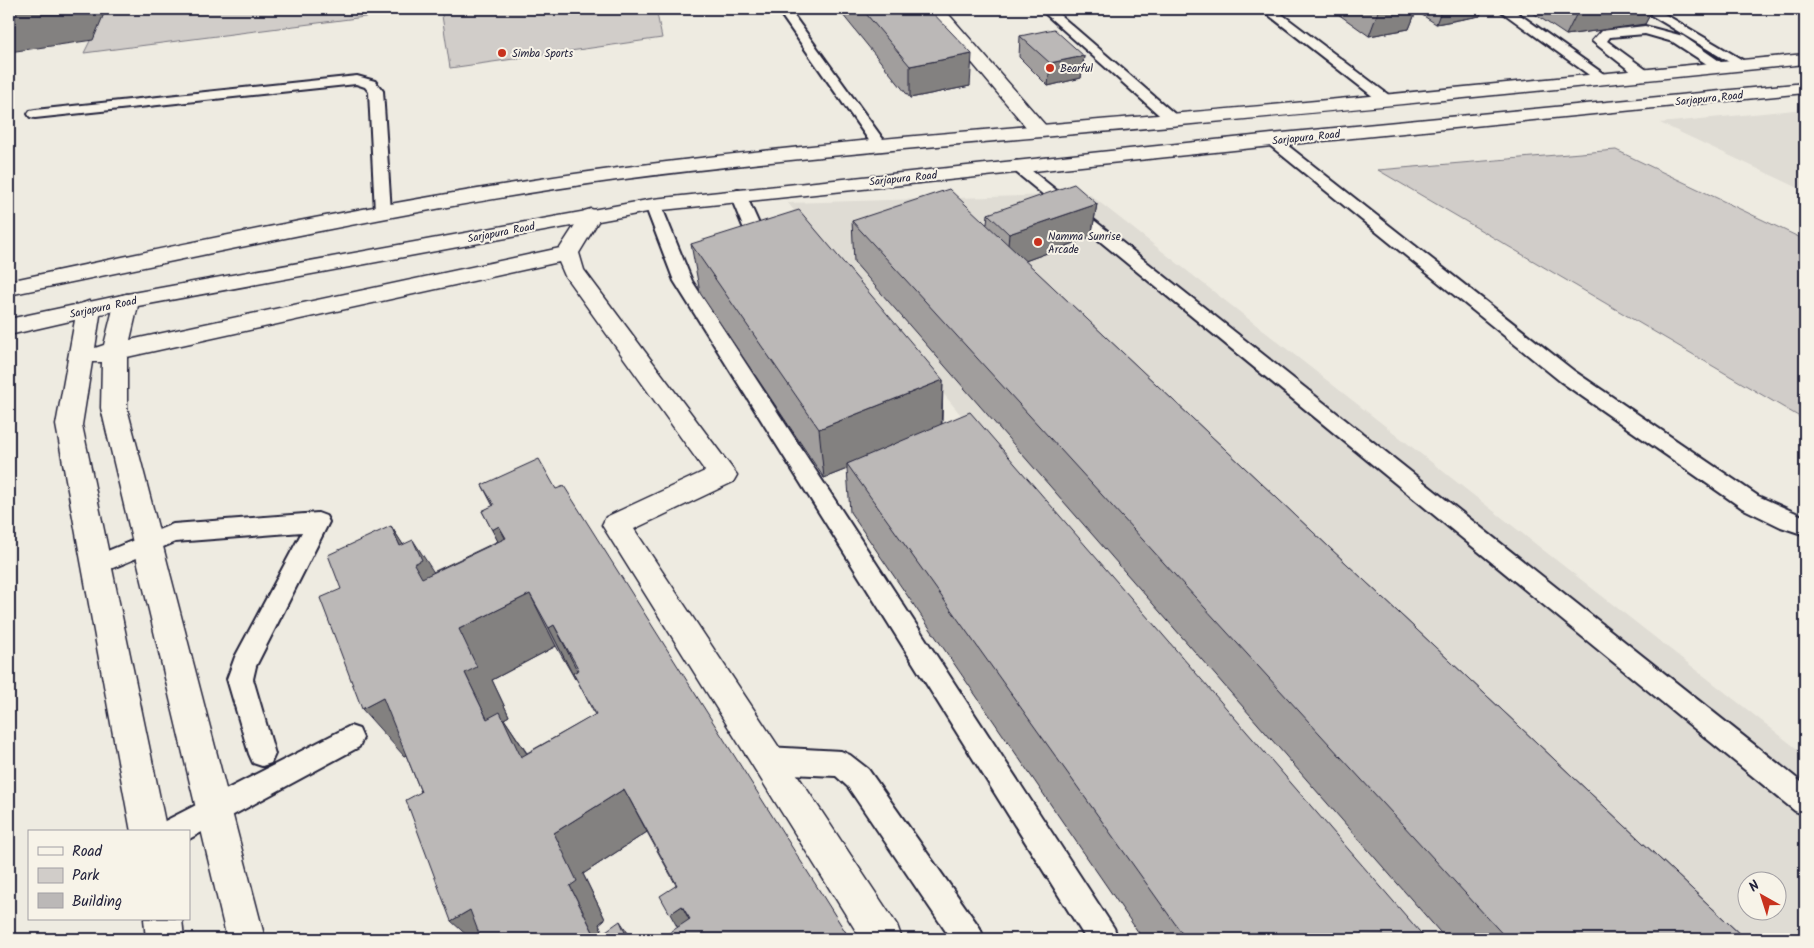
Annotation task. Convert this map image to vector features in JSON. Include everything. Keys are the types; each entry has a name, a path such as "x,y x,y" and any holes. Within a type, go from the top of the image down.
{"main road":[{"path":"935,9 1039,130"},
{"path":"9,288 128,262 383,212 536,186 621,175 1039,130 1172,120 1602,77 1805,59"},
{"name":"Sarjapura Road","path":"9,327 126,301 653,205 1272,140 1805,88"},
{"path":"591,215 568,253 573,272 599,304 723,475 616,524 883,939"},
{"path":"80,359 568,253"},
{"path":"126,301 115,352 114,408 246,939"},
{"path":"89,310 69,425 150,830"},
{"path":"162,920 165,939"}],"lane":[{"path":"783,9 880,146"},
{"path":"1046,9 1172,120"},
{"path":"1267,9 1385,99"},
{"path":"1504,9 1602,77"},
{"path":"1647,9 1744,65"},
{"path":"1643,74 1600,42 1606,34 1645,30 1678,39 1721,67"},
{"path":"35,114 357,80 370,84 376,91 383,212"},
{"path":"1272,140 1567,376 1750,502 1789,521 1805,526"},
{"path":"1017,166 1805,802"},
{"path":"738,195 762,251"},
{"path":"653,205 682,281 1103,939"},
{"path":"96,566 173,533 318,522 244,665 240,679 262,754"},
{"path":"177,830 350,738"},
{"path":"767,760 841,764 858,778 969,939"}],"shaded area":[{"path":"1805,109 1805,191 1660,123"},
{"path":"1089,194 1805,755 1805,939 1388,939 788,203"}],"green space":[{"path":"106,9 427,9 84,53"},
{"name":"Simba Sports","path":"441,9 656,9 662,38 450,68"},
{"path":"1616,150 1805,240 1805,420 1378,170"}],"building":[{"path":"9,9 28,9 9,11"},
{"path":"862,9 929,9 972,54 910,66"},
{"path":"1054,29 1084,56 1050,63 1020,36"},
{"path":"1074,184 1097,204 1009,234 988,214"},
{"path":"949,189 1745,939 1507,939 852,221"},
{"path":"799,210 943,380 819,429 691,244"},
{"path":"970,412 1426,939 1186,939 847,464"},
{"path":"539,459 556,489 564,486 850,939 660,939 690,919 682,906 670,914 660,896 677,885 624,789 554,833 577,881 570,886 596,938 620,921 627,937 624,939 481,939 470,910 451,921 406,800 421,792 383,698 362,709 320,598 341,589 328,555 391,526 400,546 413,540 422,560 414,564 422,578 506,538 499,526 492,530 482,511 494,505 482,485","holes":["530,594 549,628 554,625 579,670 573,673 596,714 521,757 500,712 487,719 465,673 477,667 459,629"]}],"place":[{"name":"Simba Sports","path":"502,53"},
{"name":"Bearful","path":"1050,68"},
{"name":"Namma Sunrise Arcade","path":"1038,242"}]}
